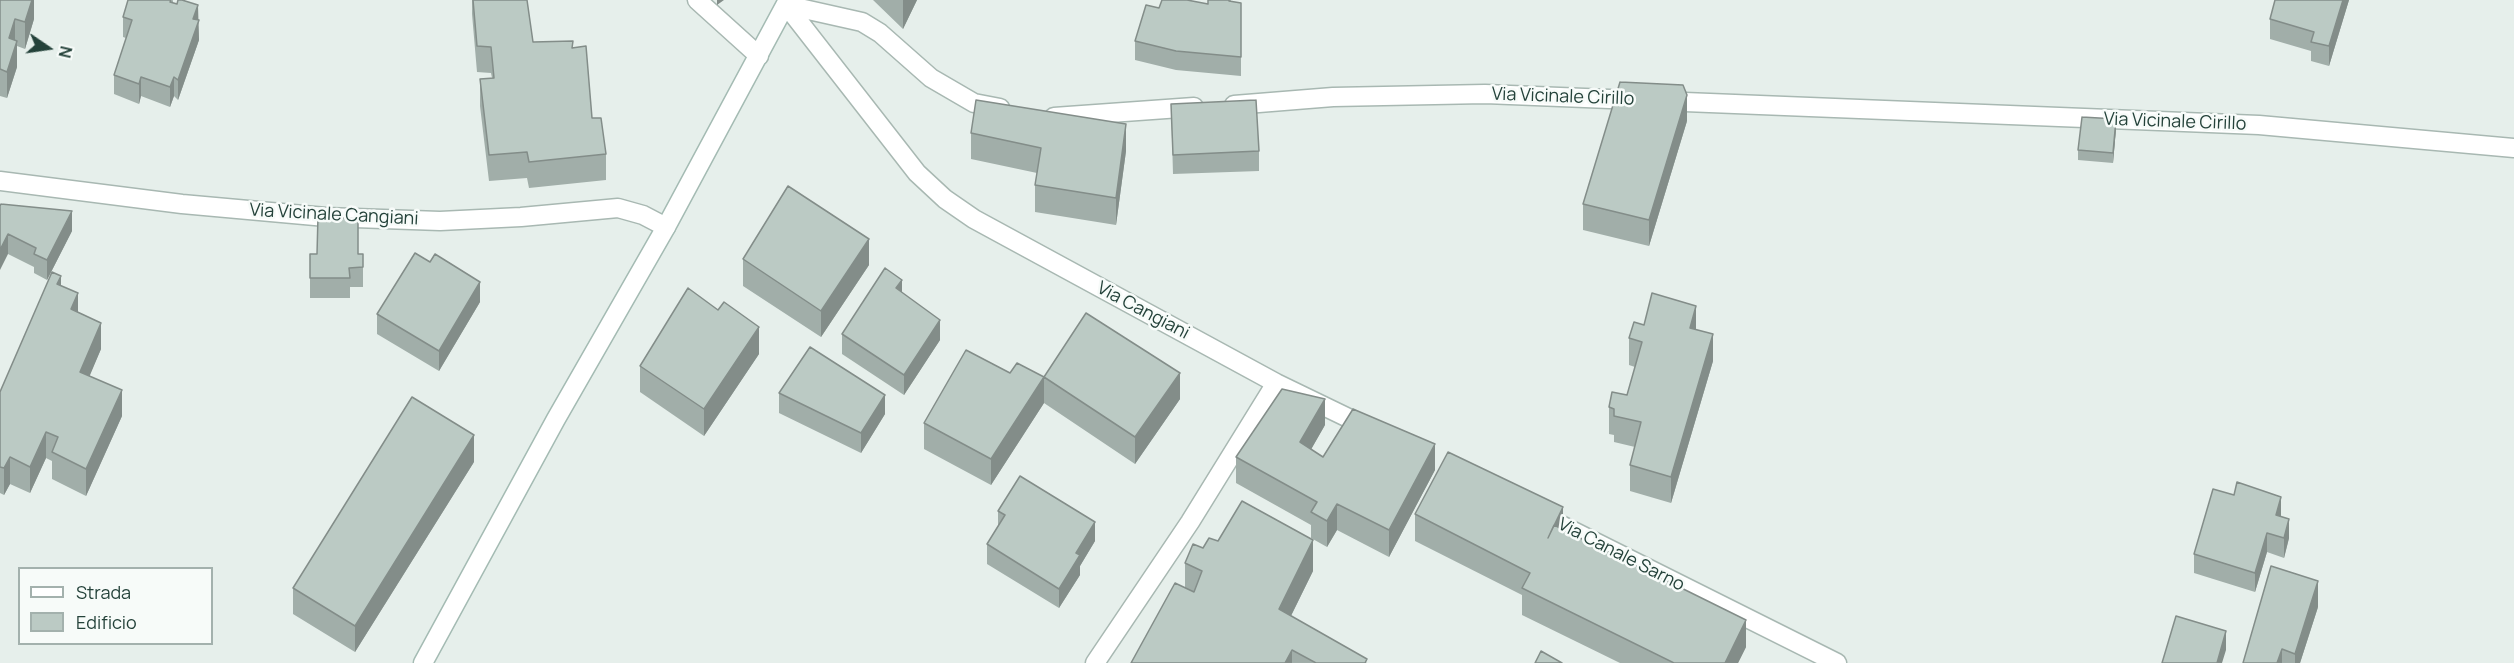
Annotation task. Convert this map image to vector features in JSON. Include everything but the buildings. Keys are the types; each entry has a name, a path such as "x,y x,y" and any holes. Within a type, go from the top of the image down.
{"street":[{"path":"697,0 759,56"},
{"path":"423,663 556,419 666,227 787,2 862,21 880,33 931,78 974,104 1015,111"},
{"name":"Via Cangiani","path":"787,2 917,173 945,200 974,219 1276,383"},
{"name":"Via Vicinale Cirillo","path":"1036,114 1057,118 1333,97 1485,94 2259,125 2514,148"},
{"name":"Via Vicinale Cangiani","path":"0,181 182,204 326,217 440,221 521,217 618,208 642,215 666,227"},
{"path":"1095,663 1190,522 1276,383 1382,435"},
{"name":"Via Canale Sarno","path":"1528,508 1837,663"}]}
